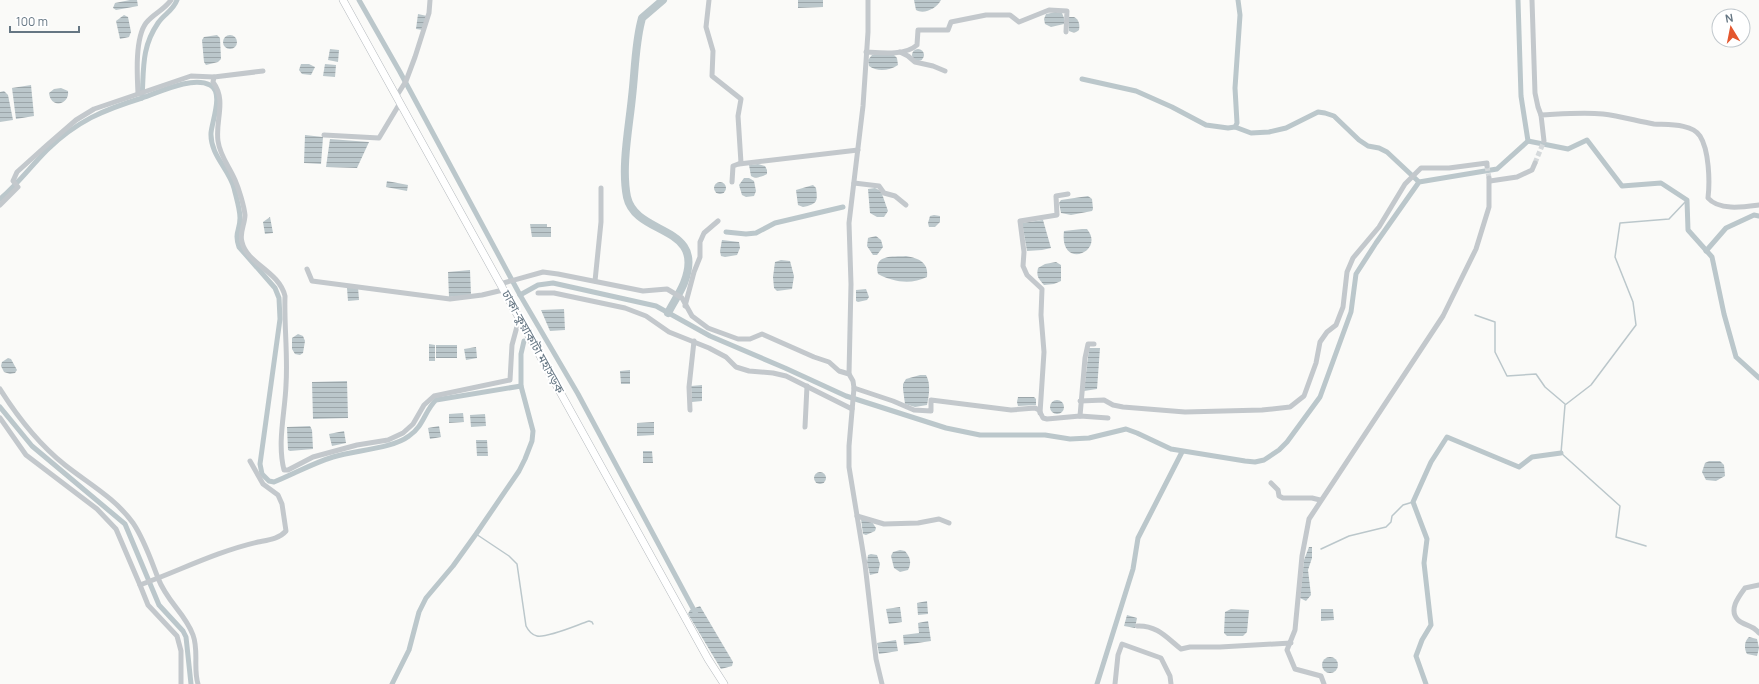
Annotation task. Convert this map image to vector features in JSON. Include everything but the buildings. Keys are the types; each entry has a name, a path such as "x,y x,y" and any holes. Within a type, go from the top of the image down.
{"main road":[{"name":"ঢাকা-কুয়াকাটা মহাসড়ক","path":"342,0 708,659 724,684"}],"street":[{"path":"138,93 137,80 141,35 147,21 162,11 171,0"},
{"path":"324,134 379,138 398,100 415,57 429,13 430,0"},
{"path":"710,0 706,27 713,51 712,76 741,99 738,116 741,151 741,163 739,164"},
{"path":"868,0 868,32 863,106 849,222 851,284 849,374 853,381 854,388 849,446 849,467 876,660 882,684"},
{"path":"1532,0 1535,93 1541,115 1544,141"},
{"path":"866,52 900,52 914,48 917,44 918,30 948,30 951,22 986,15 1010,15 1019,22 1049,10 1067,11 1066,32"},
{"path":"900,52 915,62 933,66 945,71"},
{"path":"0,205 18,187 15,183 17,172 61,132 81,116 94,109 191,76 214,77 263,71"},
{"path":"214,77 212,82 218,90 221,104 217,131 219,145 223,159 236,180 245,215 241,236 242,244 250,255 274,276 285,296 287,349 286,384 281,426 284,470 288,470 313,457 358,445 388,440 413,424 424,405 434,396 510,380 512,345 519,319"},
{"path":"1541,115 1571,113 1603,114 1653,124 1688,128 1700,135 1704,147 1709,167 1710,183 1708,198 1712,203 1729,207 1759,205"},
{"path":"732,182 733,166 739,164 778,158 858,150"},
{"path":"1080,401 1104,400 1113,405 1123,407 1185,412 1254,411 1290,407 1304,396 1316,363 1320,342 1327,332 1336,325 1342,308 1347,272 1353,258 1379,227 1405,184 1421,168 1455,168 1487,163 1488,166"},
{"path":"1324,684 1321,676 1295,668 1287,650 1295,630 1302,556 1309,518 1443,316 1476,249 1489,207 1489,179 1517,177 1532,170 1535,163"},
{"path":"854,183 880,186 884,193 895,196 906,205"},
{"path":"595,281 601,222 601,188"},
{"path":"1040,413 1044,359 1041,315 1042,289 1027,275 1022,266 1024,252 1020,221 1057,215 1056,196 1068,194"},
{"path":"685,306 694,272 700,257 700,242 704,233 718,221"},
{"path":"307,269 312,282 450,299 482,295 536,273 543,272 643,291 667,289 682,298 685,306 692,316 708,328 738,339 750,339 762,334 814,357 830,362 839,371 849,374"},
{"path":"538,294 554,293 625,308 646,316 669,332 694,341 726,357 736,368 786,376 852,409"},
{"path":"690,410 689,387 694,341"},
{"path":"1080,416 1080,401 1088,344 1094,344"},
{"path":"805,427 807,386"},
{"path":"854,388 893,401 914,410 931,412 931,400 1011,410 1035,408 1043,418 1046,419 1080,416 1108,418"},
{"path":"0,389 26,424 50,452 66,466 115,502 133,523 150,558 156,579 180,612 193,635 197,648 196,677 198,684"},
{"path":"0,418 26,455 97,508 116,529 142,584 148,605 177,636 181,651 181,684"},
{"path":"142,584 243,545 278,538 286,531 282,504 278,495 263,484 250,461"},
{"path":"1271,483 1278,490 1279,496 1283,498 1312,498 1320,500"},
{"path":"857,516 884,524 918,523 939,519 950,523"},
{"path":"1759,585 1745,588 1734,604 1735,615 1738,620 1752,625 1759,633"},
{"path":"1137,626 1154,628 1181,649 1190,647 1291,643"},
{"path":"1115,684 1118,655 1122,644 1161,658 1170,676 1171,684"}],"shaded area":[{"path":"137,0 138,6 116,10 113,8 115,3"},
{"path":"798,0 823,0 823,7 798,8"},
{"path":"914,0 941,0 937,6 923,12 916,10"},
{"path":"1056,12 1062,13 1064,24 1051,27 1045,24 1044,19 1046,14"},
{"path":"418,14 427,16 423,30 416,29"},
{"path":"124,15 128,17 131,32 129,37 120,39 116,21"},
{"path":"1068,17 1074,17 1077,19 1079,22 1078,31 1069,31"},
{"path":"217,35 220,38 221,59 218,62 206,65 204,62 202,40 204,37"},
{"path":"227,35 233,35 237,39 237,45 233,49 227,49 223,45 223,39"},
{"path":"330,49 339,50 338,62 328,60"},
{"path":"918,49 922,51 924,55 922,59 918,61 914,59 912,55 914,51"},
{"path":"893,54 897,58 898,65 894,67 887,70 879,70 869,66 868,60 872,55"},
{"path":"301,64 309,64 315,67 311,75 302,74 299,70"},
{"path":"325,64 336,65 335,77 323,76"},
{"path":"31,85 34,116 16,119 12,88"},
{"path":"61,88 68,91 68,96 63,102 53,102 49,93 54,89"},
{"path":"4,91 8,95 13,120 0,122 0,92"},
{"path":"305,135 323,137 321,164 304,163"},
{"path":"330,139 369,142 357,168 326,167"},
{"path":"758,164 765,166 767,174 759,177 751,176 749,165"},
{"path":"744,178 749,178 754,181 756,191 754,196 746,197 742,195 739,185"},
{"path":"387,181 408,185 407,191 386,187"},
{"path":"720,182 724,184 726,188 724,192 720,194 716,192 714,188 716,184"},
{"path":"813,185 816,188 816,202 803,207 798,205 796,190"},
{"path":"875,188 881,191 888,211 884,217 877,217 870,213 868,189"},
{"path":"1088,196 1092,199 1092,211 1071,215 1061,213 1059,203 1061,200"},
{"path":"930,216 940,216 940,222 935,227 929,227 928,223"},
{"path":"270,217 273,233 265,234 263,222"},
{"path":"1043,220 1051,248 1027,251 1022,223"},
{"path":"530,224 547,224 547,227 551,227 551,237 532,237"},
{"path":"1087,229 1091,237 1091,245 1081,254 1074,254 1068,251 1064,243 1064,231"},
{"path":"876,236 881,240 883,247 877,255 873,255 867,246 868,238"},
{"path":"722,240 739,242 740,248 737,255 725,257 721,256 720,251"},
{"path":"906,256 915,258 925,265 927,277 915,281 902,282 878,274 878,263 881,260 890,257"},
{"path":"781,260 790,261 794,276 792,289 777,291 774,288 773,277 775,262"},
{"path":"1056,262 1061,265 1061,281 1054,284 1044,285 1039,279 1037,271 1038,268 1045,264"},
{"path":"470,270 471,295 449,297 448,272"},
{"path":"358,287 359,300 348,301 347,288"},
{"path":"866,289 869,297 867,300 856,301 856,290"},
{"path":"564,309 565,330 550,331 541,310"},
{"path":"298,334 303,336 305,341 303,353 300,355 295,354 292,349 292,338"},
{"path":"429,344 435,345 435,361 429,361"},
{"path":"436,345 457,345 457,358 436,358"},
{"path":"476,347 477,358 466,360 464,349"},
{"path":"1089,348 1100,348 1097,389 1084,391"},
{"path":"8,358 11,359 17,370 15,373 10,374 4,372 1,366 2,362"},
{"path":"630,370 630,384 621,384 620,371"},
{"path":"926,375 929,382 927,405 915,407 905,404 903,384 906,379"},
{"path":"347,381 348,418 313,419 312,382"},
{"path":"702,385 702,401 692,402 691,386"},
{"path":"1018,397 1034,397 1036,399 1036,405 1018,406"},
{"path":"1054,400 1060,400 1064,404 1064,410 1060,414 1054,414 1050,410 1050,404"},
{"path":"463,413 464,422 449,423 449,414"},
{"path":"485,414 486,426 471,427 470,415"},
{"path":"654,422 654,435 637,436 637,423"},
{"path":"310,426 312,430 313,449 288,450 287,427"},
{"path":"439,426 441,437 430,439 428,428"},
{"path":"344,431 346,443 332,446 329,434"},
{"path":"476,440 487,440 488,456 477,456"},
{"path":"643,451 652,451 653,463 643,463"},
{"path":"1709,461 1720,461 1724,465 1725,476 1716,481 1706,480 1702,472 1705,463"},
{"path":"818,472 822,472 826,478 822,484 818,484 814,480 814,476"},
{"path":"861,519 872,522 876,528 875,531 866,535 863,534"},
{"path":"1309,547 1312,547 1312,558 1308,570 1311,595 1306,601 1300,598 1304,560"},
{"path":"900,550 905,551 910,562 908,570 900,572 894,568 891,556 893,552"},
{"path":"868,555 877,555 880,564 878,573 870,575 867,562"},
{"path":"927,601 928,614 918,615 917,603"},
{"path":"700,606 733,662 732,666 721,669 688,614 690,610"},
{"path":"900,607 902,622 889,624 886,609"},
{"path":"1231,609 1249,610 1247,632 1243,636 1227,636 1224,633 1225,612"},
{"path":"1321,609 1333,609 1334,620 1321,621"},
{"path":"1127,615 1137,618 1135,628 1124,626"},
{"path":"928,621 931,641 904,645 903,635 919,633 918,623"},
{"path":"1749,637 1757,639 1759,648 1757,656 1747,654 1746,652 1745,643"},
{"path":"896,640 898,651 879,654 877,643"},
{"path":"1327,657 1333,657 1338,662 1336,671 1333,673 1327,673 1322,668 1322,662"}],"waterway":[{"path":"0,199 47,150 69,131 103,112 142,98 144,59 149,41 158,23 173,7 177,0"},
{"path":"359,0 400,72 520,295 578,394 696,614"},
{"path":"663,0 642,18 639,31 626,147 625,185 627,197 633,210 643,219 678,240 686,250 689,264 684,283 668,313"},
{"path":"1082,79 1136,91 1172,107 1206,125 1228,128 1235,127 1237,123 1235,88 1240,15 1238,0"},
{"path":"520,295 538,285 553,283 656,306 710,336 846,396 946,428 980,435 1045,435 1070,439 1089,438 1126,429 1171,449 1245,461 1255,462 1264,460 1279,450 1287,442 1320,397 1351,312 1356,274 1419,182 1497,169 1528,141 1521,96 1518,0"},
{"path":"142,98 176,86 194,82 210,85 216,94 217,100 211,141 213,148 232,181 234,188 240,214 237,235 239,247 275,288 279,298 280,319 260,464 262,474 269,481 274,482 318,462 333,457 383,447 402,440 418,428 429,408 436,400 521,386"},
{"path":"1235,127 1251,133 1269,132 1286,128 1318,112 1325,113 1334,116 1359,140 1368,146 1379,148 1387,152 1419,182"},
{"path":"1528,141 1568,149 1587,140 1622,186 1661,183 1687,200 1688,230 1712,257 1724,314 1736,357 1759,378"},
{"path":"1646,546 1616,537 1620,506 1561,453 1565,405 1591,385 1636,325 1633,302 1615,257 1620,223 1669,219 1687,200"},
{"path":"726,232 746,234 756,233 775,223 843,207"},
{"path":"1706,251 1726,228 1754,215 1759,216"},
{"path":"1475,315 1495,322 1495,352 1507,376 1536,374 1545,387 1565,404"},
{"path":"392,684 409,650 419,612 426,598 453,566 519,471 532,441 533,431 521,386 521,354 524,341"},
{"path":"0,407 32,446 125,524 159,605 183,631 186,637 191,684"},
{"path":"1426,684 1416,656 1422,640 1431,625 1424,563 1427,539 1413,502 1431,462 1447,437 1519,467 1532,457 1561,453"},
{"path":"1097,684 1133,569 1138,538 1182,452"},
{"path":"1321,549 1349,536 1386,527 1391,522 1392,516 1403,505 1413,502"},
{"path":"476,534 509,556 517,564 526,626 529,631 537,636 542,636 589,621 593,624"}],"tunnel":[{"path":"1535,163 1544,141"},
{"path":"1487,166 1489,178"}]}
